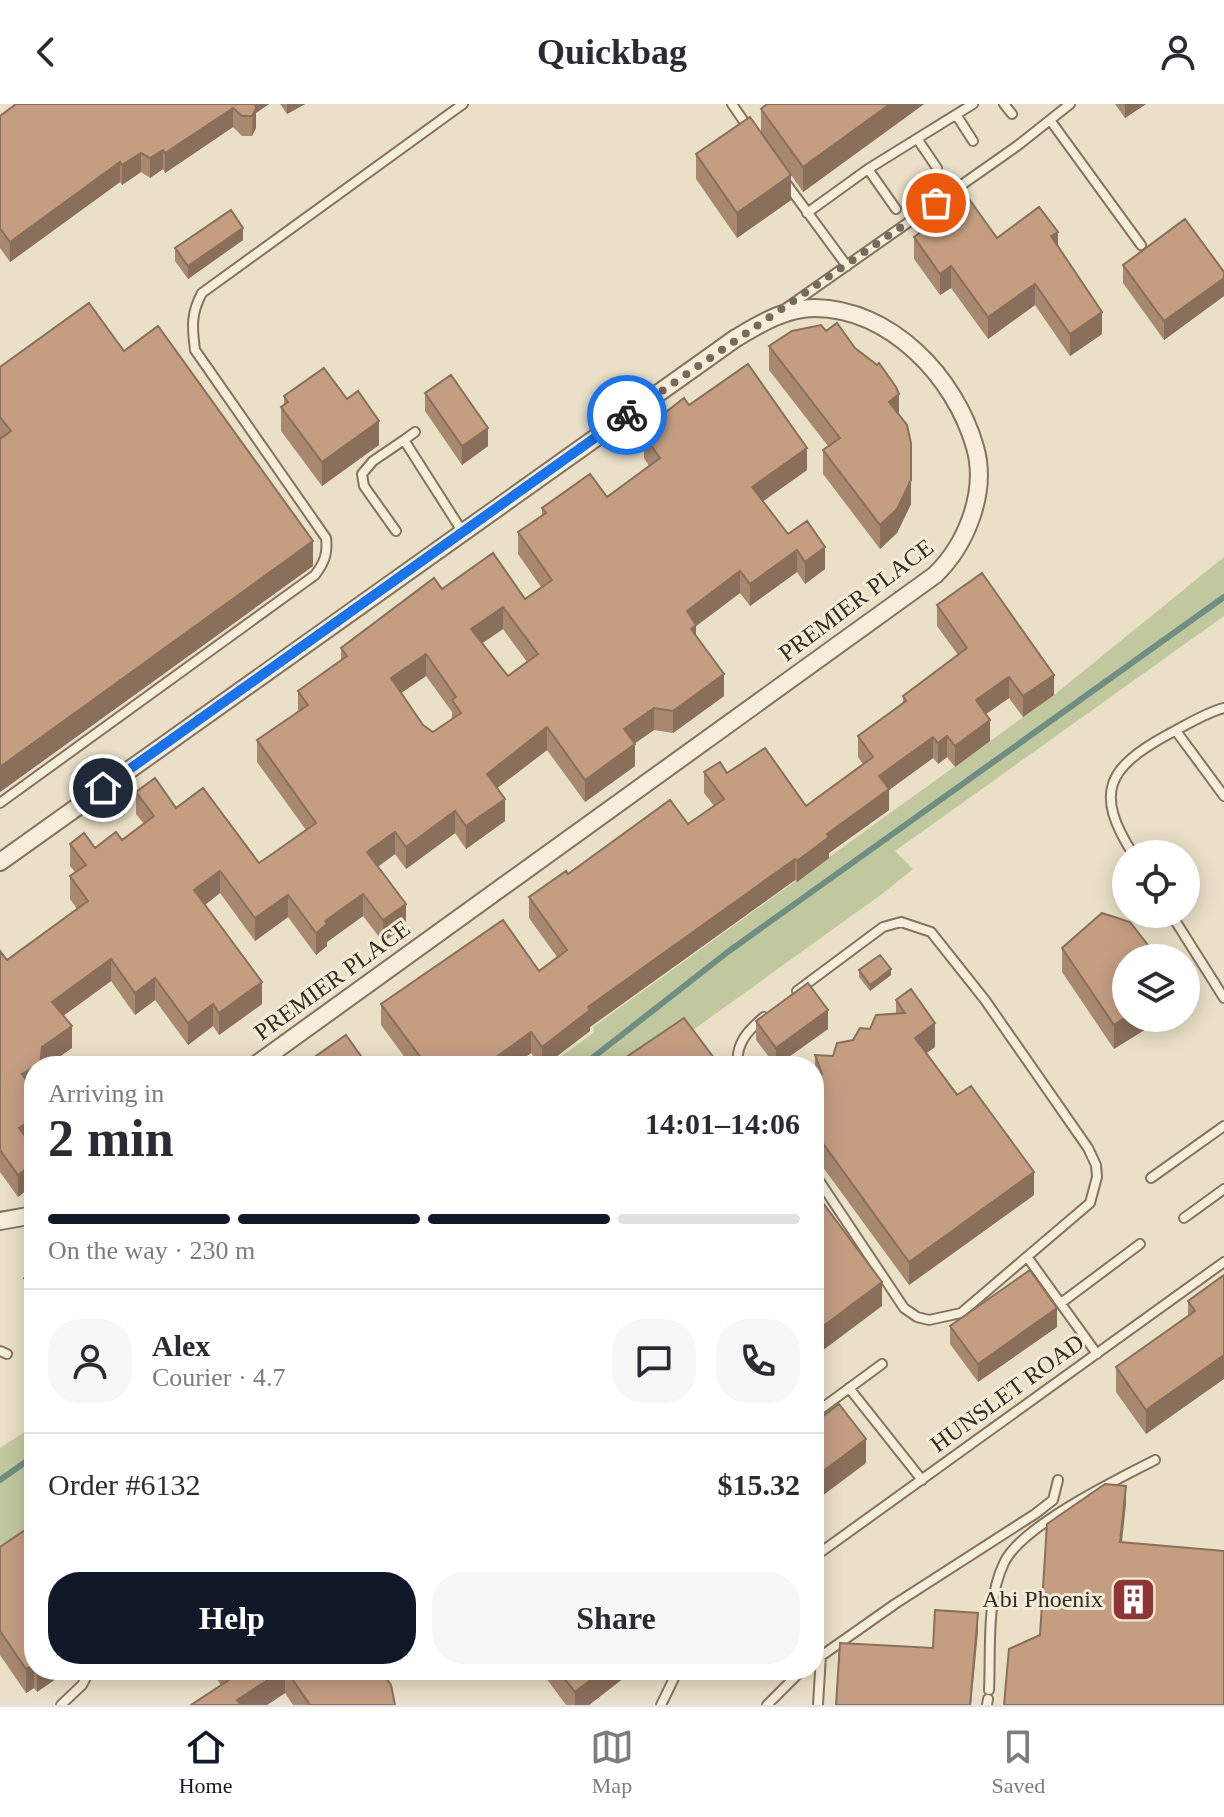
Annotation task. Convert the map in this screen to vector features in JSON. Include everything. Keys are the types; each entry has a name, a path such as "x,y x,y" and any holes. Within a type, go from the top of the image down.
{"street":[{"name":"PREMIER PLACE","path":"0,862 462,531 736,338 775,316 813,308 854,314 889,329 921,355 938,377 976,449 974,504 966,536 953,558 935,575 268,1056"},
{"path":"0,1221 24,1217"}],"lane":[{"path":"0,803 315,575 323,565 327,552 326,538 195,350 191,324 195,306 202,293 463,104"},
{"path":"732,104 757,141"},
{"path":"807,213 868,169 973,104"},
{"path":"1004,104 1012,114"},
{"path":"775,316 1070,104"},
{"path":"957,116 973,141"},
{"path":"1050,120 1141,245"},
{"path":"918,140 937,168"},
{"path":"868,169 896,209"},
{"path":"782,177 847,266"},
{"path":"396,531 364,486 362,474 373,461 415,432"},
{"path":"404,440 462,531"},
{"path":"1124,840 1111,810 1111,787 1117,771 1134,753 1224,708"},
{"path":"1176,731 1224,796"},
{"path":"783,1001 883,927 901,922 919,926 941,942 1063,1112 1096,1165 1095,1191 1090,1203 961,1313 945,1318 917,1317 904,1308 824,1188"},
{"path":"1180,928 1224,998"},
{"path":"739,1056 744,1035 772,1010"},
{"path":"1151,1178 1224,1126"},
{"path":"1184,1218 1224,1189"},
{"path":"1061,1303 1140,1244"},
{"path":"1028,1258 1097,1354"},
{"name":"HUNSLET ROAD","path":"824,1550 1224,1262"},
{"path":"824,1407 882,1364"},
{"path":"849,1388 922,1480"},
{"path":"988,1698 993,1604 998,1579 1012,1550 1083,1499 1155,1460"},
{"path":"824,1654 1035,1514 1053,1500 1058,1480"},
{"path":"61,1705 85,1680"},
{"path":"661,1705 673,1680"},
{"path":"772,1702 793,1680"},
{"path":"818,1680 818,1705"}],"green space":[{"path":"1224,557 1224,616 895,851 913,869 882,894 657,1056 562,1056 594,1032 593,1027 1054,695"},
{"path":"24,1432 24,1540 0,1557 0,1448"}],"building":[{"path":"16,104 255,104 256,109 252,116 242,116 233,108 165,153 163,150 150,158 141,153 122,165 120,162 10,242 0,228 0,116"},
{"path":"767,104 890,104 803,167 761,109"},
{"path":"750,117 791,175 737,213 696,154"},
{"path":"969,199 997,238 1039,207 1058,232 1051,236 1102,312 1070,334 1035,284 988,317 951,266 940,274 914,237"},
{"path":"231,210 243,228 188,266 175,248"},
{"path":"1185,219 1224,272 1224,278 1164,321 1123,265"},
{"path":"89,303 124,351 158,326 313,541 0,767 0,439 11,431 0,417 0,367"},
{"path":"837,323 855,348 877,365 879,363 896,387 899,394 889,402 907,425 911,443 911,480 897,509 880,525 823,450 840,438 769,346 792,331 821,325 826,331"},
{"path":"748,364 807,448 752,487 788,534 807,521 825,547 805,562 797,550 750,584 740,571 687,611 696,625 691,629 724,674 673,711 654,708 624,729 635,744 585,780 547,727 487,774 505,799 466,826 455,811 406,847 395,832 367,852 406,904 383,920 363,894 325,921 327,924 316,933 288,895 255,918 220,871 194,890 262,982 219,1013 213,1004 188,1023 155,978 135,993 111,959 52,1002 72,1026 42,1047 41,1056 24,1056 24,1125 19,1128 24,1135 24,1170 18,1175 0,1150 0,951 7,960 88,901 70,876 86,865 70,844 84,833 95,848 116,832 122,840 154,816 136,792 155,778 176,808 203,788 259,863 316,823 257,740 308,705 298,691 347,656 341,648 434,578 442,589 493,553 525,599 552,580 518,532 546,513 542,508 590,474 607,497 660,458 644,436 665,421 662,415 684,398 689,405","holes":["503,607 538,654 508,676 471,629","426,654 456,697 452,700 461,713 433,732 423,725 391,678"]},
{"path":"324,368 347,399 358,391 379,421 322,462 281,407 288,402 284,396"},
{"path":"451,375 488,428 462,446 425,393"},
{"path":"982,573 1054,675 1023,696 1009,677 976,700 990,720 955,746 947,736 938,743 933,737 879,776 889,789 827,834 829,837 797,861 795,859 588,1007 590,1010 542,1047 531,1032 498,1056 420,1056 381,1004 503,920 539,971 567,950 529,897 566,871 568,874 670,800 688,824 724,799 704,772 720,762 727,773 765,748 806,806 873,757 858,736 906,701 903,696 967,648 937,605"},
{"path":"1102,913 1112,916 1112,928 1135,928 1147,944 1112,944 1112,1022 1062,948"},
{"path":"880,955 891,969 870,985 859,970"},
{"path":"808,983 828,1010 776,1048 756,1021"},
{"path":"911,989 935,1023 915,1038 957,1095 971,1086 1034,1172 909,1262 824,1145 824,1056 815,1055 833,1056 837,1043 853,1040 860,1028 870,1029 876,1015 905,1013 896,1000"},
{"path":"684,1018 712,1056 628,1056"},
{"path":"346,1035 361,1056 316,1056"},
{"path":"824,1204 882,1282 824,1326"},
{"path":"1030,1270 1057,1308 978,1364 950,1326"},
{"path":"1224,1275 1224,1355 1146,1410 1116,1367 1195,1311 1188,1301"},
{"path":"839,1404 866,1439 824,1470 824,1415"},
{"name":"Abi Phoenix","path":"1105,1484 1126,1486 1120,1542 1224,1551 1224,1705 1004,1705 1009,1649 1040,1635 1047,1524"},
{"path":"24,1531 24,1666 0,1631 0,1547"},
{"path":"935,1610 978,1613 970,1705 836,1705 840,1643 933,1648"},
{"path":"229,1680 268,1680 237,1700 241,1705 191,1705"},
{"path":"293,1680 387,1680 395,1705 310,1705"},
{"path":"566,1680 590,1680 575,1692"}],"waterway":[{"path":"595,1056 729,951 1224,597"},
{"path":"0,1480 24,1463"}],"way so far":[{"path":"627,415 936,203"}],"place":[{"name":"Abi Phoenix","path":"1134,1599"}],"route":[{"path":"103,788 627,415"}]}
